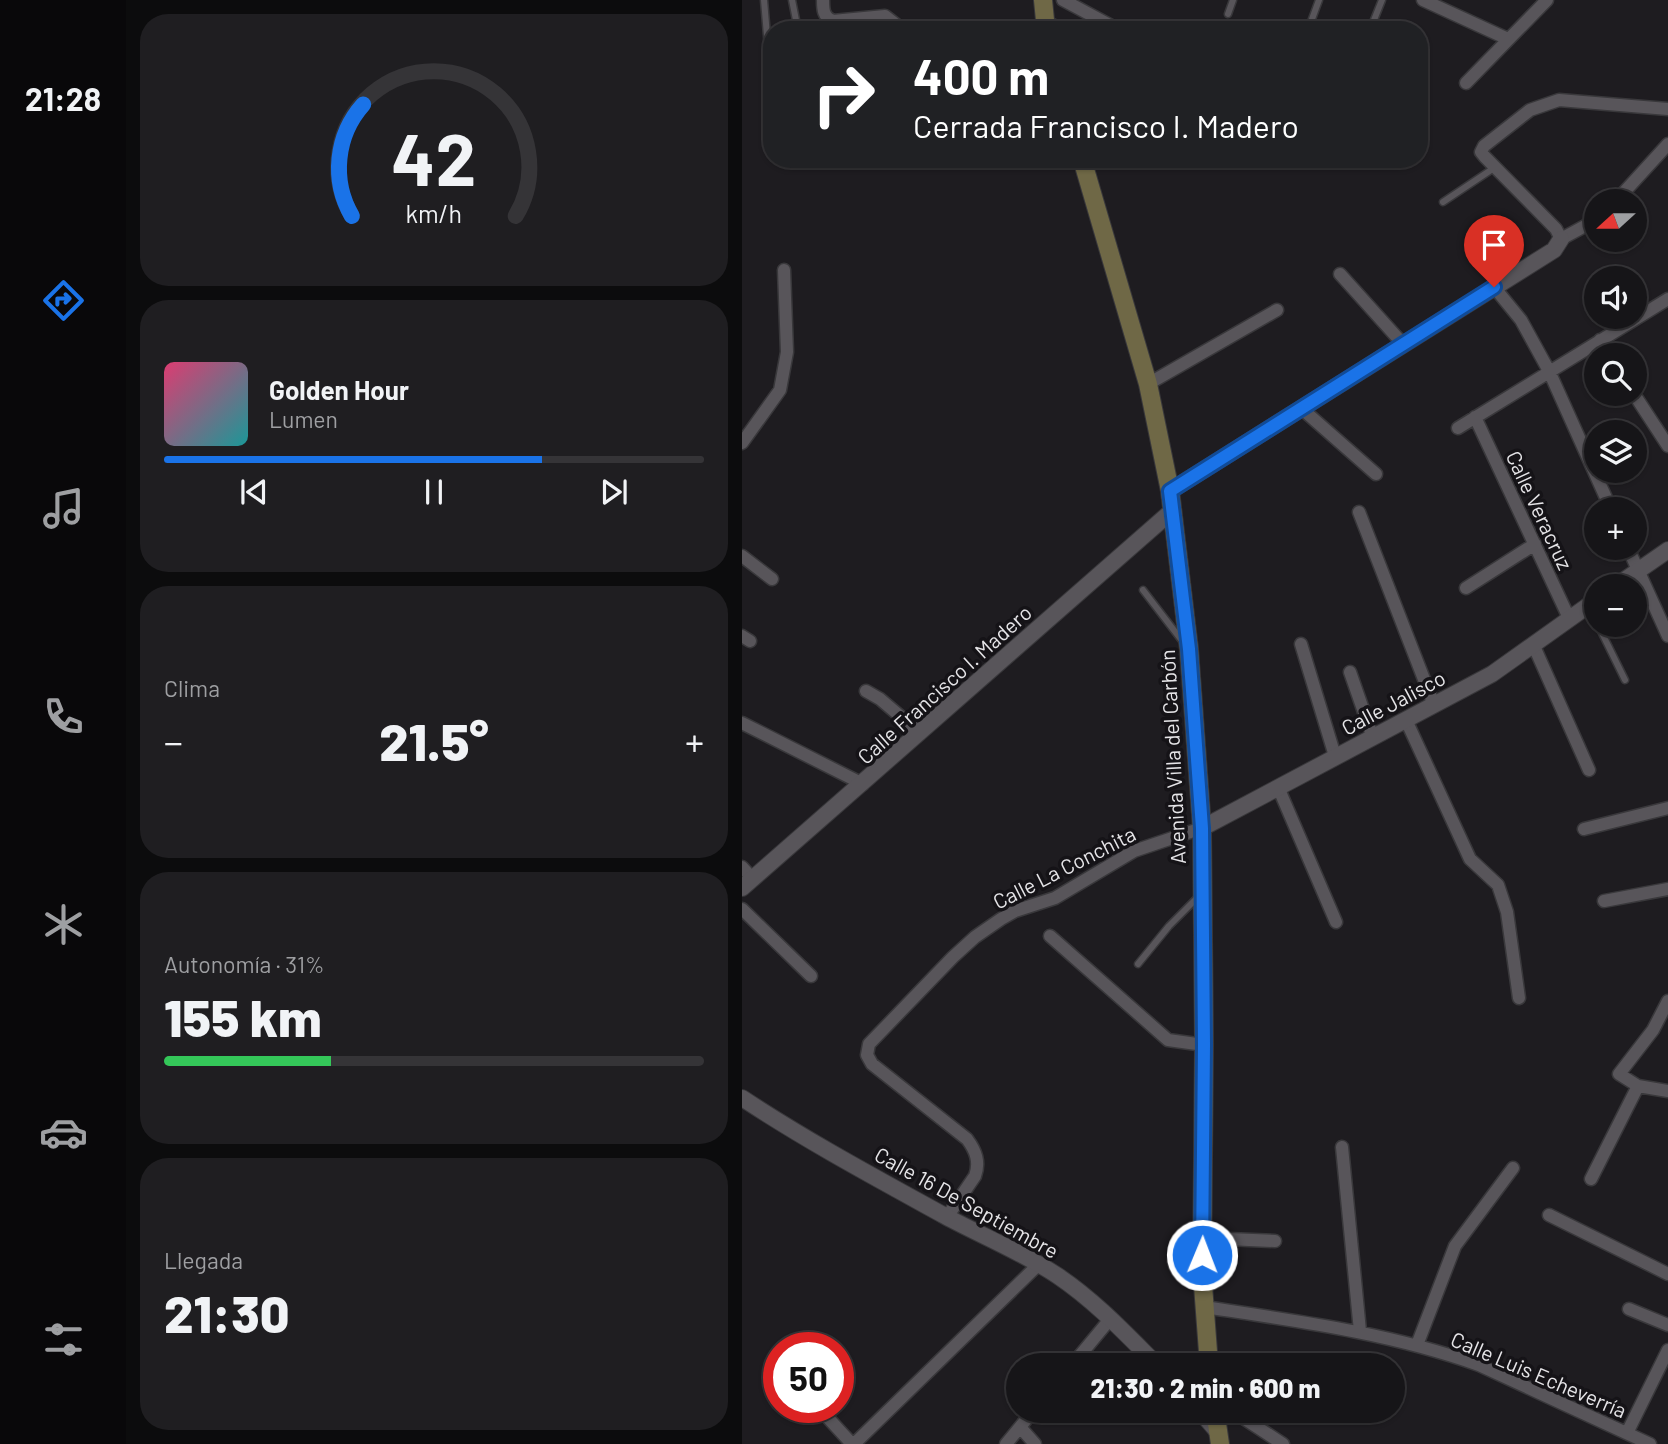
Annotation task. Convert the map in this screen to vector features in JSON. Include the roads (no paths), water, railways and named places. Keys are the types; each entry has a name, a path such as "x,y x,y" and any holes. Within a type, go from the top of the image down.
{"main road":[{"name":"Avenida Villa del Carbón","path":"1085,168 1148,384 1170,491 1189,649 1202,828 1203,1238 1208,1353"}],"street":[{"path":"823,0 827,19 885,16 891,21"},
{"path":"1063,0 1102,21"},
{"path":"1423,0 1508,39"},
{"path":"1466,83 1547,0"},
{"path":"1561,239 1556,229 1482,154 1484,146 1530,110 1548,103 1572,101 1668,108"},
{"path":"1627,189 1668,144"},
{"path":"1170,491 1554,250 1561,239 1584,227"},
{"path":"742,443 780,390 787,352 784,270"},
{"path":"1339,274 1403,344"},
{"path":"1494,287 1521,320 1549,371 1606,497"},
{"path":"1458,428 1668,299"},
{"path":"1148,384 1277,310"},
{"path":"1642,406 1668,446"},
{"path":"1301,408 1376,474"},
{"name":"Calle Veracruz","path":"1475,417 1569,618"},
{"name":"Calle Francisco I. Madero","path":"746,878 863,784 1172,510"},
{"path":"1359,512 1434,705"},
{"path":"1466,588 1535,544"},
{"path":"1632,574 1668,550"},
{"path":"742,556 772,579"},
{"path":"1633,560 1668,636"},
{"name":"Calle Jalisco","path":"1202,828 1492,674 1569,618 1584,615"},
{"path":"1301,644 1335,756"},
{"path":"1533,644 1589,770"},
{"path":"1350,672 1373,738"},
{"path":"866,691 880,699 919,733"},
{"path":"1406,720 1470,859 1498,884 1507,912 1519,998"},
{"path":"742,723 863,784"},
{"path":"1278,787 1336,922"},
{"path":"1584,829 1668,808"},
{"name":"Calle La Conchita","path":"947,1217 975,1176 978,1169 976,1153 967,1139 869,1060 866,1051 869,1044 953,957 982,932 1015,911 1055,898 1135,851 1202,828"},
{"path":"1604,901 1668,889"},
{"path":"742,909 811,976"},
{"path":"1050,936 1168,1040 1204,1045"},
{"path":"1668,1002 1653,1030 1619,1074 1638,1086 1668,1091"},
{"path":"1591,1179 1638,1086"},
{"name":"Calle 16 De Septiembre","path":"742,1098 947,1217 1039,1264 1085,1296 1145,1353"},
{"path":"1342,1147 1360,1331"},
{"path":"1417,1345 1455,1245 1513,1168"},
{"path":"1549,1215 1668,1274"},
{"path":"1203,1238 1275,1241"},
{"path":"833,1423 853,1444 1039,1264"},
{"name":"Calle Luis Echeverría","path":"1204,1307 1360,1331 1417,1345 1479,1365 1650,1444"},
{"path":"1629,1309 1668,1325"},
{"path":"1082,1353 1111,1318"},
{"path":"1627,1433 1668,1350"},
{"path":"1006,1444 1023,1423"},
{"path":"1251,1423 1283,1444"},
{"path":"1020,1427 1035,1444"}],"lane":[{"path":"764,0 766,21"},
{"path":"792,0 796,21"},
{"path":"1228,14 1233,0"},
{"path":"1311,21 1319,0"},
{"path":"1374,21 1382,0"},
{"path":"1443,202 1494,168"},
{"path":"1143,590 1189,649"},
{"path":"1606,637 1625,680"},
{"path":"1138,964 1169,926 1202,893"}]}
